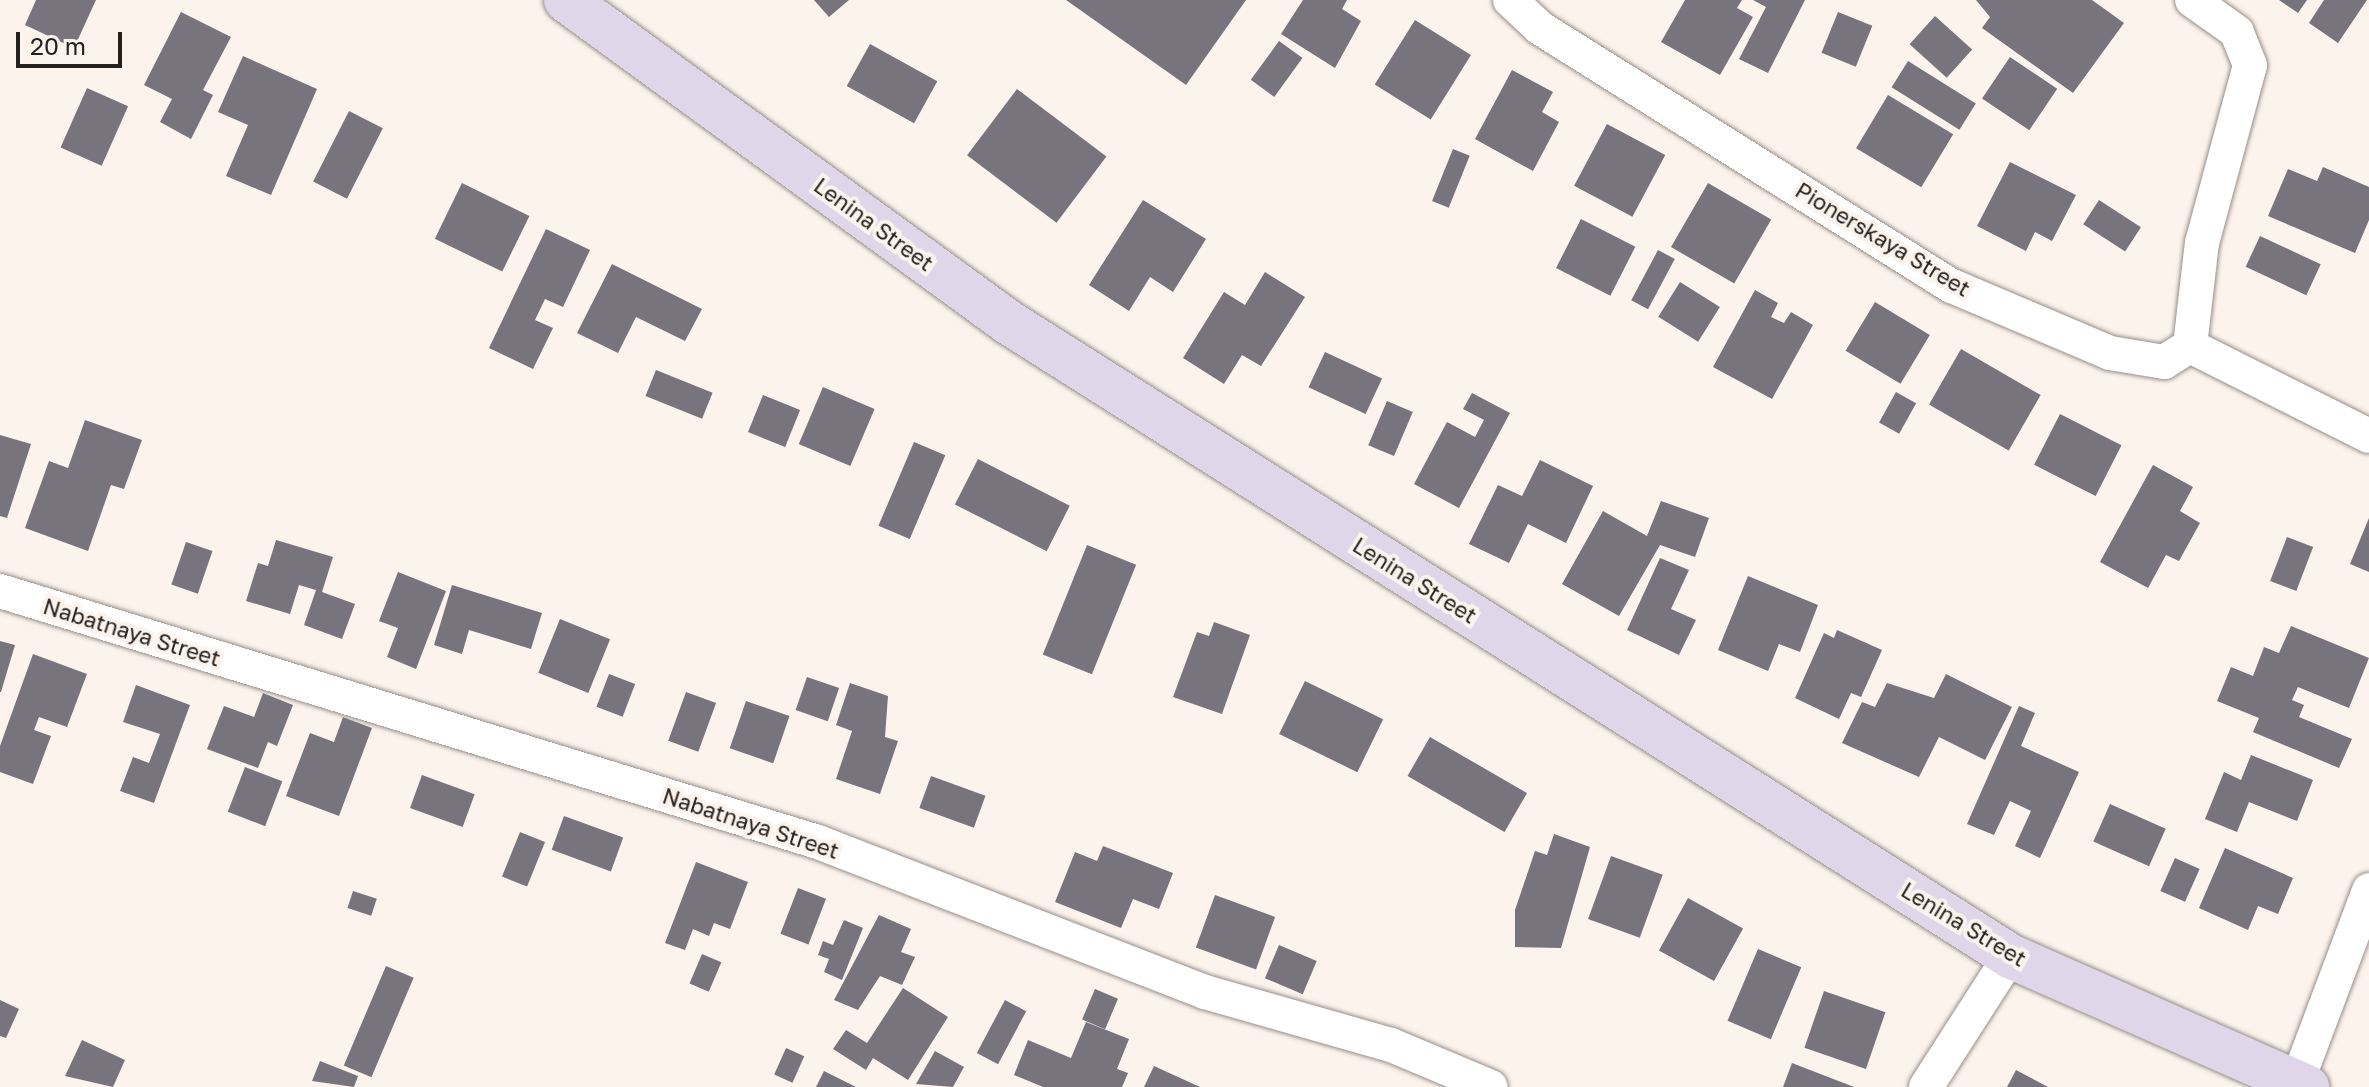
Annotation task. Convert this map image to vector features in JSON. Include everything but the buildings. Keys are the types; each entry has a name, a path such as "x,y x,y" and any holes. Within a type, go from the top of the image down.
{"street":[{"name":"Lenina Street","path":"566,0 1008,322 2010,956 2302,1084"},
{"name":"Pionerskaya Street","path":"1510,0 1540,28 1952,286 2110,353 2164,362 2190,346"},
{"path":"2192,0 2237,32 2250,65 2202,243 2190,346 2369,436"},
{"name":"Nabatnaya Street","path":"0,591 818,842 1205,992 1391,1045 1491,1087"},
{"path":"2302,1084 2369,890"},
{"path":"1926,1087 2010,956"}]}
